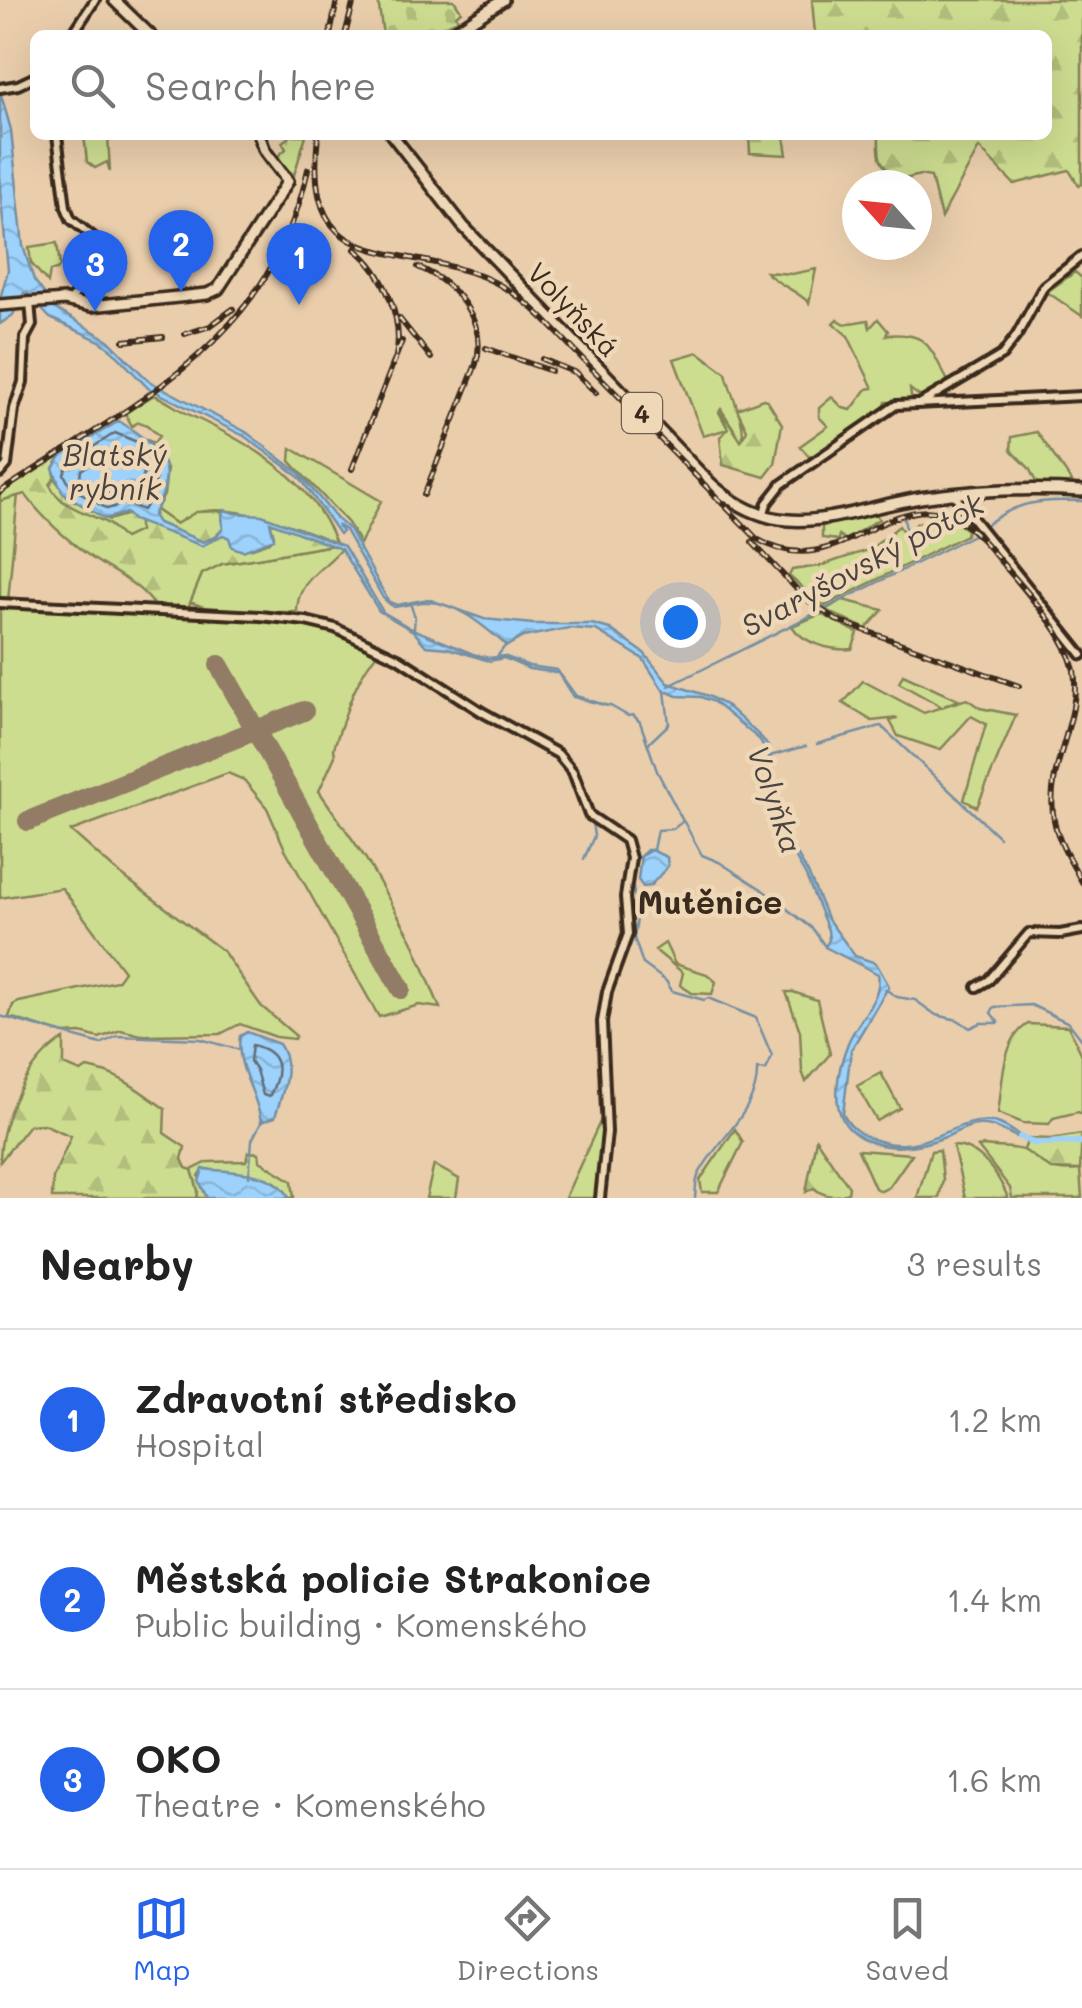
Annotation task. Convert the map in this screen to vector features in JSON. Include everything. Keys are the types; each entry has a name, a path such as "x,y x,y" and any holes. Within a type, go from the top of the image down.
{"main road":[{"path":"116,0 145,30"},
{"path":"457,30 503,0"},
{"path":"0,306 65,302 100,306 206,294 218,289 288,181 264,151 261,140"},
{"name":"Volyňská","path":"396,140 469,232 694,467 735,503 763,516"},
{"name":"4","path":"763,516 796,522 820,521 926,497 1082,491"}],"street":[{"path":"75,30 94,0"},
{"path":"3,87 30,79"},
{"path":"58,140 71,219 109,250 65,302"},
{"path":"920,404 1002,355 1044,286 1082,256"},
{"path":"0,473 7,465 14,410 24,382 25,338 32,326 29,304"},
{"path":"763,516 772,494 790,478 896,405 1082,396"},
{"path":"954,494 1082,655"},
{"path":"0,603 260,616 336,628 398,658 568,762 587,814 626,840 631,858 625,897 628,934 603,1012 607,1132 600,1198"},
{"path":"977,987 989,980 1029,934 1082,930"}],"green space":[{"path":"378,0 454,0 461,11 456,15 458,20 435,30 382,30"},
{"path":"812,0 1082,0 1082,184 1079,186 1069,170 1014,184 979,148 941,218 932,170 887,170 881,161 879,140 1052,140 1052,30 815,30"},
{"path":"85,140 108,140 110,172 107,162 95,168 87,162"},
{"path":"304,140 294,175 275,159 286,149 282,142"},
{"path":"749,140 785,140 787,155 750,153"},
{"path":"57,243 60,266 50,271 48,283 31,263 29,247"},
{"path":"816,269 809,303 766,272 792,274"},
{"path":"1075,272 1082,278 1082,316 1047,292"},
{"path":"837,319 845,324 868,320 870,328 878,319 888,331 886,335 919,339 931,350 947,379 922,398 910,389 912,402 886,402 885,407 811,459 800,446 828,426 819,417 819,408 832,397 851,410 867,389 873,388 848,336 833,323"},
{"path":"698,352 726,373 740,418 742,442 721,409 728,429 703,436 674,359"},
{"path":"154,395 275,464 310,498 336,543 247,514 211,511 194,514 176,524 156,510 164,495 167,469 147,440 154,443 159,436 139,422 132,426 125,413"},
{"path":"763,399 782,424 775,464 765,477 723,465 720,437 728,429 720,409 741,441 747,430 737,409"},
{"path":"1037,432 1075,486 1038,486 1029,468 1011,450 1012,437"},
{"path":"87,437 57,462 54,475 142,522 202,545 223,534 250,549 270,542 274,536 270,522 333,545 222,564 202,574 188,608 154,605 133,584 64,536 25,494 0,501 0,494"},
{"path":"291,448 381,501 360,544 348,523 290,461"},
{"path":"54,478 68,497 109,520 129,514 139,522 139,531 124,538 108,523 67,504 50,485"},
{"path":"18,494 8,601 0,601 0,501"},
{"path":"156,510 176,524 196,512 223,511 223,529 203,542 158,523 153,518"},
{"path":"875,513 879,519 845,540 839,535 838,540 822,538 822,525"},
{"path":"937,518 956,522 967,530 966,535 824,606 789,576 792,570 820,566 871,549 899,526 908,538 917,523"},
{"path":"333,545 341,549 306,584 297,612 217,612 190,602 202,574 222,564"},
{"path":"843,600 883,610 866,629 825,610"},
{"path":"0,608 241,617 335,634 380,650 352,696 334,748 335,756 319,791 366,859 412,940 440,1008 419,1005 379,1017 284,847 267,808 244,780 228,773 71,831 115,870 223,951 261,1006 296,1036 294,1039 240,1024 220,1034 141,1035 121,1030 99,1038 64,1034 9,1017 13,1005 19,1002 117,981 124,971 62,888 0,898"},
{"path":"821,614 858,633 852,649 819,645 792,626"},
{"path":"903,675 958,700 944,706 967,699 980,708 1016,715 977,807 964,800 986,724 971,716 940,750 898,736 890,721 898,718 872,721 843,703 863,681 924,713 942,707 899,683"},
{"path":"665,943 675,964 707,974 716,982 712,994 692,993 680,985 683,973 655,950"},
{"path":"786,992 817,1000 830,1054 806,1082 800,1031"},
{"path":"1028,1024 1068,1026 1082,1055 1082,1114 1053,1118 1049,1124 1023,1123 998,1113 1008,1052 1019,1031"},
{"path":"64,1039 64,1065 81,1072 87,1068 109,1074 165,1109 164,1133 185,1147 182,1159 186,1168 192,1170 197,1198 52,1198 53,1178 71,1136 43,1124 29,1125 0,1162 5,1128 18,1093 38,1062"},
{"path":"881,1073 900,1108 877,1121 857,1086"},
{"path":"604,1113 598,1198 565,1198"},
{"path":"735,1129 743,1142 718,1192 702,1192 700,1180"},
{"path":"1082,1134 1080,1170 1051,1169 1024,1150 1028,1138"},
{"path":"816,1139 849,1187 848,1193 831,1196 814,1188 806,1192"},
{"path":"953,1146 971,1151 987,1163 1008,1198 965,1198"},
{"path":"978,1147 1022,1149 1056,1169 1080,1170 1082,1198 1012,1198 1010,1188"},
{"path":"858,1150 912,1154 889,1187 881,1191 875,1188"},
{"path":"940,1150 943,1180 939,1198 917,1198 931,1151"},
{"path":"248,1152 259,1153 260,1161 292,1181 294,1198 264,1178 207,1169 199,1176 207,1198 197,1198 192,1170 208,1162 246,1161"},
{"path":"434,1165 459,1179 456,1198 426,1198"}],"water":[{"path":"0,91 11,130 23,246 34,280 56,309 108,340 149,381 246,432 299,473 349,529 389,602 397,605 428,599 443,604 424,602 393,607 383,598 345,530 337,525 342,532 339,534 301,479 244,436 148,388 112,350 50,318 28,294 24,293 13,315 0,324 0,299 8,270 0,190"},
{"name":"Blatský rybník","path":"119,421 146,440 162,460 165,483 153,515 158,523 203,542 223,529 225,510 262,515 344,546 383,612 410,628 473,654 504,656 529,666 557,670 576,696 608,706 573,697 558,673 529,669 504,658 489,661 448,648 426,646 413,631 379,611 341,549 270,522 274,539 243,551 232,547 223,535 202,546 133,520 126,513 105,519 62,492 53,468 61,456"},
{"path":"453,608 484,619 592,624 610,629 644,653 668,683 727,706 762,738 769,748 790,842 827,918 855,956 876,963 889,986 851,1050 843,1114 856,1130 886,1143 918,1142 983,1121 1002,1125 1027,1141 997,1128 977,1125 924,1144 886,1146 863,1138 845,1123 837,1089 841,1064 852,1035 877,992 878,974 825,947 828,930 806,876 787,843 771,798 769,757 760,740 714,702 663,690 643,659 596,630 569,628 523,637 507,646"},
{"path":"651,850 667,857 668,866 650,886 643,887 638,880 641,856"},
{"path":"247,1032 279,1044 286,1062 286,1080 275,1117 261,1122 239,1047 240,1036"},
{"path":"203,1169 264,1177 283,1189 289,1198 207,1198 199,1181"}],"waterway":[{"name":"Svaryšovský potok","path":"669,686 973,535 1012,509 1049,501 1082,501"},
{"path":"903,514 913,565"},
{"path":"410,603 414,628"},
{"path":"496,658 505,646"},
{"path":"649,743 669,724 665,691"},
{"path":"609,705 640,722 657,771 683,821 673,829 657,830 653,850 647,850 636,860 632,883 638,913 634,938 643,964 666,981 672,991 708,998 756,1018 772,1056 766,1070 757,1069 756,1084 744,1112 699,1174 695,1198"},
{"path":"817,744 881,726 999,837"},
{"path":"770,756 806,746"},
{"path":"584,859 594,836 592,822"},
{"path":"684,822 702,855 760,888 813,929 824,945"},
{"path":"885,989 970,1028 981,1023 999,1023 991,1013 994,1007 1031,1005 1069,1023 1082,1040"},
{"path":"0,1016 101,1044 117,1036 200,1039 240,1050"},
{"path":"249,1177 252,1140 263,1119"},
{"name":"Volyňka","path":"1020,1137 1034,1143 1082,1142"}],"runway":[{"path":"219,665 401,989"},
{"path":"28,821 304,711"}],"railway":[{"path":"331,30 337,0"},
{"path":"346,30 354,0"},
{"path":"318,140 317,178 323,208 336,229 354,242 378,251 480,276 518,297 543,318 757,539 791,551 822,549 904,515 932,511 961,522 992,551 1051,622 1074,670 1073,708 1052,801 1059,836 1082,882"},
{"path":"0,492 147,396 191,362 230,324 263,280 290,229 308,169"},
{"path":"355,249 375,270 389,297 397,327 396,356"},
{"path":"418,267 445,283 466,306 479,348 424,495"},
{"path":"185,334 210,326 233,309"},
{"path":"399,318 431,358"},
{"path":"124,341 163,337"},
{"path":"352,469 402,341"},
{"path":"486,348 551,371"},
{"path":"542,359 576,373 596,393"},
{"path":"752,542 805,598 836,620 1019,686"}],"place":[{"name":"Městská policie Strakonice","path":"181,292"},
{"name":"Zdravotní středisko","path":"299,305"},
{"name":"OKO","path":"95,312"}],"district":[{"name":"Mutěnice","path":"710,901"}]}
